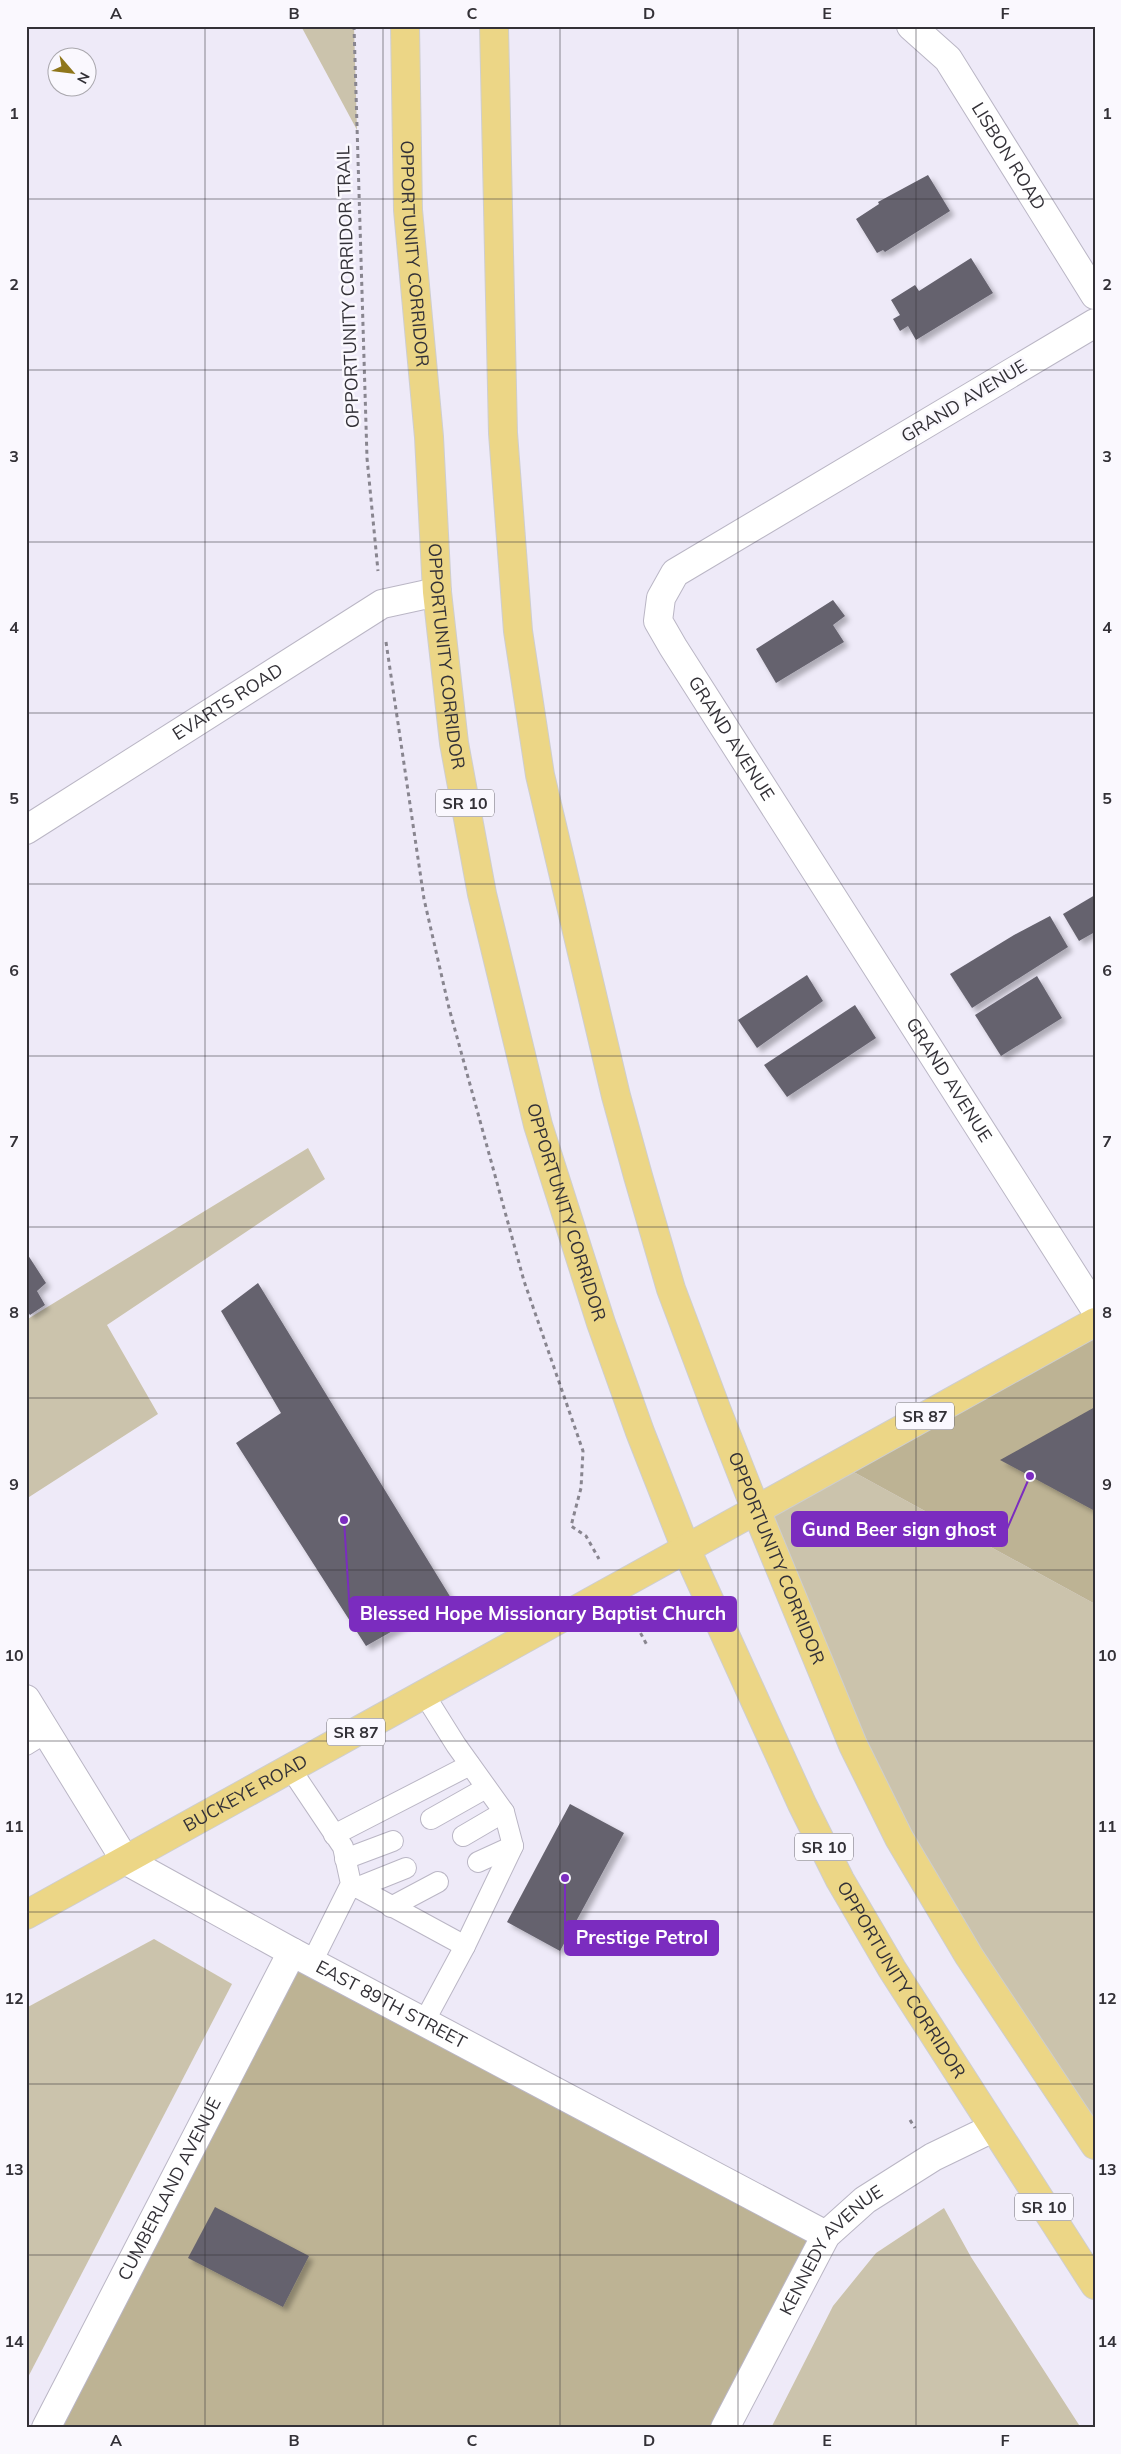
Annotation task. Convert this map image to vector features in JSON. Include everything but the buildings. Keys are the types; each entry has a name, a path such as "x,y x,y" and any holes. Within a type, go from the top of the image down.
{"main road":[{"name":"OPPORTUNITY CORRIDOR","path":"405,26 408,210 429,437 437,592 454,743 482,894 538,1125 601,1323 686,1549 802,1804 840,1880 892,1969 1095,2285"},
{"name":"OPPORTUNITY CORRIDOR","path":"494,26 503,433 508,522 518,631 540,775 616,1096 638,1176 671,1289 756,1510 853,1745 899,1838 969,1956 1095,2146"},
{"name":"BUCKEYE ROAD","path":"26,1915 1095,1322"}],"street":[{"name":"LISBON ROAD","path":"911,26 948,59 1095,295"},
{"name":"GRAND AVENUE","path":"1095,323 675,573 661,598 658,621 672,648 1095,1310"},
{"name":"EVARTS ROAD","path":"26,830 382,604 437,592"},
{"name":"EAST 89TH STREET","path":"26,1699 36,1738 125,1860 302,1957 826,2236"},
{"name":"CUMBERLAND AVENUE","path":"46,2428 302,1957"},
{"name":"KENNEDY AVENUE","path":"725,2428 826,2236 844,2217 874,2194 933,2157 994,2128"}],"lane":[{"path":"424,1694 470,1765 504,1812 513,1846 465,1946 424,2022"},
{"path":"334,1835 470,1765"},
{"path":"290,1768 343,1847 354,1886 465,1946"},
{"path":"431,1819 486,1788"},
{"path":"463,1836 504,1812"},
{"path":"345,1859 393,1841"},
{"path":"478,1862 513,1846"},
{"path":"302,1957 354,1886 406,1868"},
{"path":"392,1907 438,1882"}],"path":[{"name":"OPPORTUNITY CORRIDOR TRAIL","path":"354,26 367,458 376,547"},
{"path":"389,669 424,899 449,1008 524,1281 583,1451 581,1488 571,1526 586,1536"}],"shaded area":[{"path":"301,26 354,26 357,130"},
{"path":"308,1148 325,1179 107,1325 158,1414 26,1499 26,1320"},
{"path":"1095,1322 1095,1604 839,1464"},
{"path":"839,1464 1095,1604 1095,2145 969,1956 756,1510"},
{"path":"154,1939 232,1984 26,2381 26,2008"},
{"path":"292,1952 826,2235 726,2428 46,2428"},
{"path":"944,2208 971,2257 1081,2428 771,2428 833,2306 876,2253"}],"place":[{"name":"Gund Beer sign ghost","path":"1030,1476"},
{"name":"Blessed Hope Missionary Baptist Church","path":"344,1520"},
{"name":"Prestige Petrol","path":"565,1878"}]}
